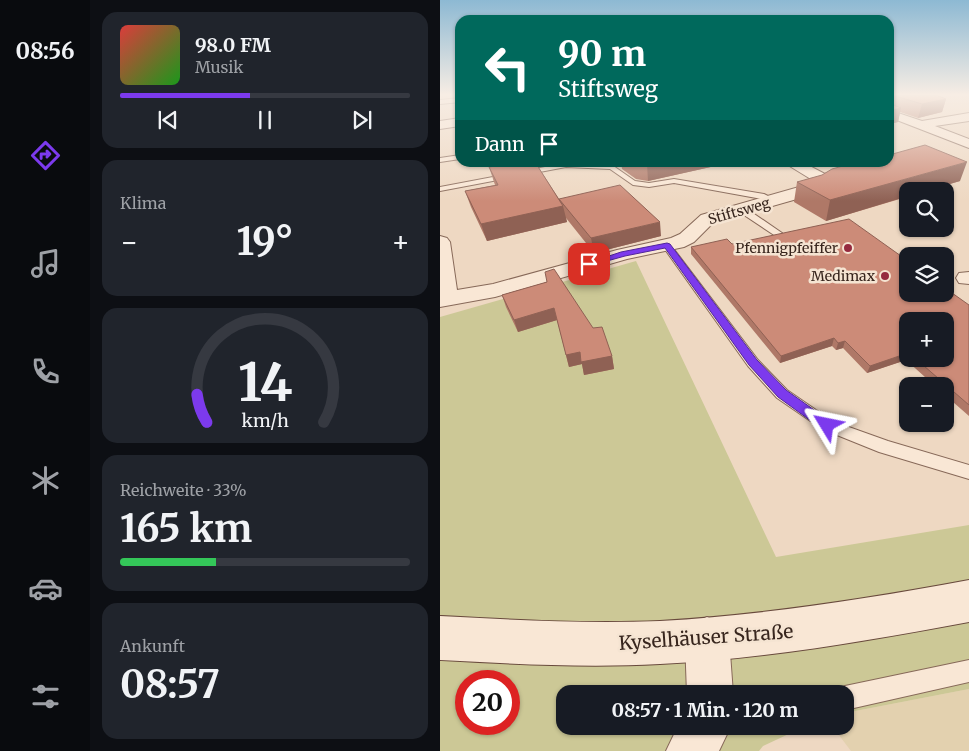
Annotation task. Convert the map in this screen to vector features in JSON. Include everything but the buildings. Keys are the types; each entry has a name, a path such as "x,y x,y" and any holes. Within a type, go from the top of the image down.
{"street":[{"path":"933,130 969,146"},
{"path":"951,152 969,146"},
{"path":"800,167 823,179"},
{"name":"Stiftsweg","path":"443,299 495,290 624,254 667,246 687,238 707,219 817,188 823,179 870,167"},
{"path":"440,242 443,299"},
{"name":"Kyselhäuser Straße","path":"440,638 505,642 615,644 707,639 792,631 881,618 969,601"},
{"path":"707,639 707,685"}],"lane":[{"path":"440,160 455,158"},
{"path":"440,189 556,167"},
{"path":"613,167 633,183 649,186 674,181 764,197 774,201"},
{"path":"741,209 777,233"},
{"path":"667,246 753,363 782,394 827,425 885,448 969,472"},
{"path":"854,696 969,671"}],"shaded area":[{"path":"636,261 776,557 969,525 969,689 854,711 854,685 556,685 556,735 787,735 763,746 759,751 440,751 440,317"},
{"path":"969,689 969,751 851,751 839,735 854,735 854,711"}],"place":[{"name":"Pfennigpfeiffer","path":"848,248"},
{"name":"Medimax","path":"885,276"}],"route":[{"path":"589,264 624,254 667,246 753,363 782,394 827,425"}]}
